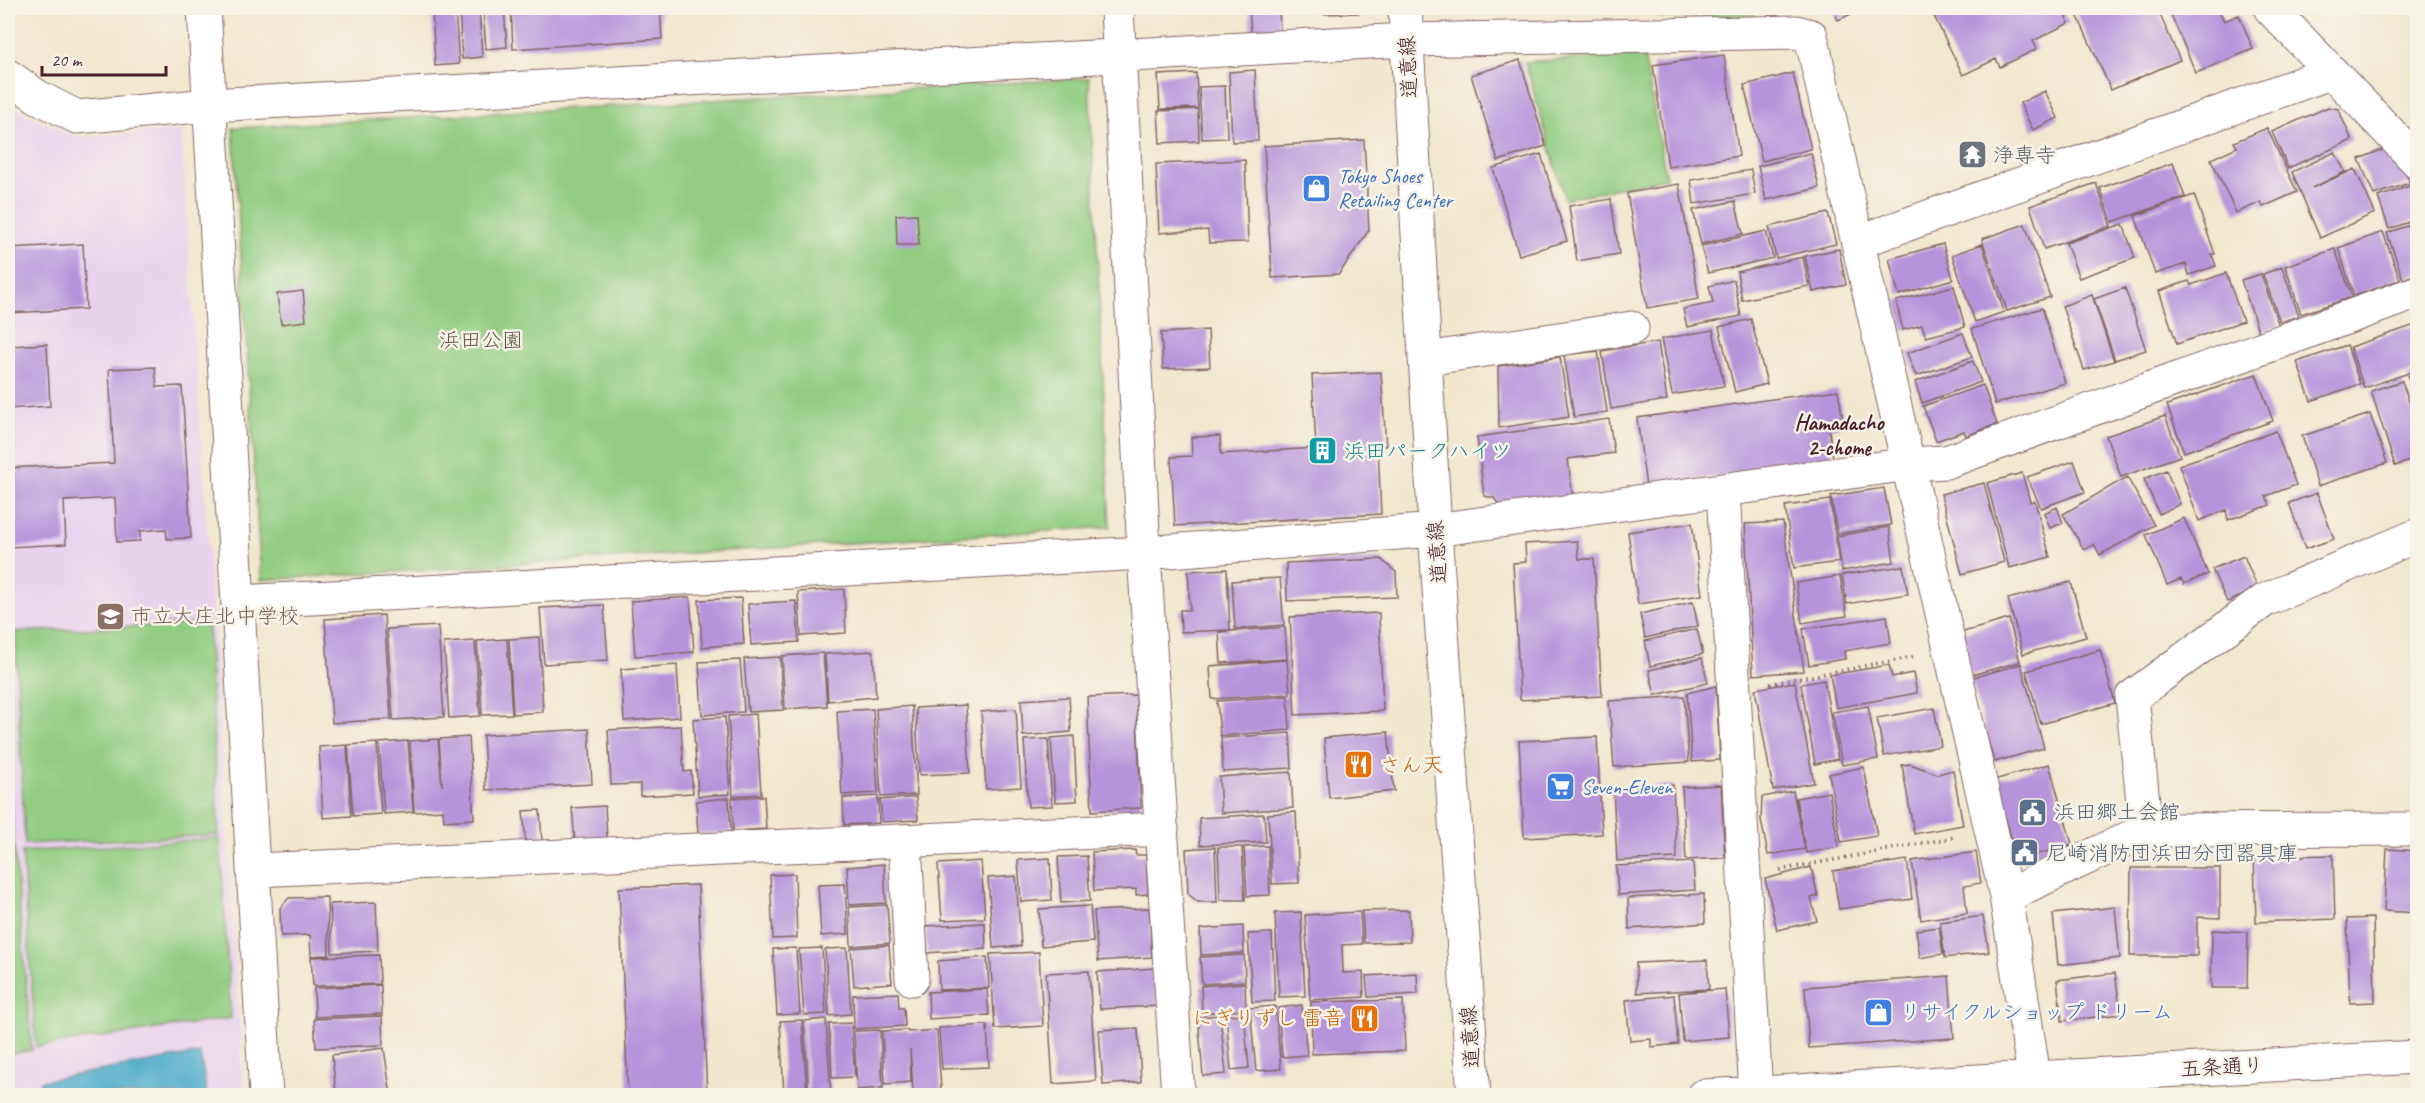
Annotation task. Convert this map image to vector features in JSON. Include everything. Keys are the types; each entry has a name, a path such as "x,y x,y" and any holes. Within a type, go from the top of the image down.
{"street":[{"path":"204,8 255,870 266,1095"},
{"path":"1117,8 1144,553 1178,1095"},
{"name":"道意線","path":"1405,8 1425,359 1474,1095"},
{"path":"2270,8 2418,162"},
{"path":"8,76 38,97 77,117 210,105 1407,40 1796,32 1811,36 2006,896 2036,1086"},
{"path":"1858,242 2330,73"},
{"path":"239,602 1144,553 1436,530 1909,464 1946,462 2418,292"},
{"path":"1425,359 1632,328"},
{"path":"1723,490 1756,1094"},
{"path":"2146,830 2132,697 2265,600 2418,535"},
{"path":"255,870 1162,829"},
{"path":"2006,896 2146,830 2418,829"},
{"path":"905,842 912,979"},
{"name":"五条通り","path":"1702,1095 2036,1086 2418,1057"}],"path":[{"path":"1734,691 1951,650"},
{"path":"1744,877 1991,830"}],"shaded area":[{"name":"市立大庄北中学校","path":"8,101 28,115 78,137 181,130 244,1095 8,1095"}],"green space":[{"path":"1657,8 1753,8 1754,16 1659,17"},
{"path":"1644,55 1666,178 1565,199 1525,62"},
{"name":"浜田公園","path":"1089,78 1110,527 261,580 233,128"},
{"path":"208,623 219,835 25,844 15,632"},
{"path":"8,778 32,1050 8,1054"},
{"path":"220,838 231,1018 36,1047 22,852"}],"water":[{"path":"200,1053 207,1095 42,1095 40,1081"}],"building":[{"path":"432,8 455,8 459,64 435,66"},
{"path":"459,8 479,8 482,57 462,59"},
{"path":"483,8 504,8 507,47 486,49"},
{"path":"511,8 660,8 662,39 513,49"},
{"path":"1249,8 1279,8 1280,31 1251,32"},
{"path":"1321,8 1360,8 1360,13 1322,14"},
{"path":"1616,8 1646,8 1646,9 1616,11"},
{"path":"1832,8 1865,8 1838,20"},
{"path":"1930,8 2061,8 2069,23 2033,41 2037,49 2000,67 1996,59 1963,75"},
{"path":"2074,8 2157,8 2180,60 2111,90"},
{"path":"2168,8 2218,8 2224,21 2239,15 2253,49 2196,73"},
{"path":"1724,55 1739,156 1668,167 1653,65"},
{"path":"1520,60 1546,146 1498,161 1471,75"},
{"path":"1255,70 1258,141 1232,142 1229,72"},
{"path":"1196,73 1198,108 1160,109 1158,75"},
{"path":"1793,73 1811,149 1762,161 1744,85"},
{"path":"1225,86 1227,138 1202,139 1199,87"},
{"path":"2045,91 2058,118 2033,130 2020,103"},
{"path":"2328,107 2338,109 2352,140 2288,168 2272,132"},
{"path":"1198,109 1199,141 1160,143 1158,111"},
{"path":"2267,128 2297,192 2263,207 2261,202 2236,213 2211,159 2237,147 2234,142"},
{"name":"Tokyo Shoes Retailing Center","path":"1364,140 1369,230 1339,274 1272,278 1264,146"},
{"path":"2384,149 2404,168 2410,183 2374,195 2359,159"},
{"path":"2335,152 2345,172 2312,188 2355,169 2375,213 2320,238 2292,172"},
{"path":"1811,153 1819,188 1766,200 1758,166"},
{"path":"1541,154 1567,241 1519,255 1493,168"},
{"path":"1245,160 1248,242 1209,243 1208,230 1159,233 1156,164"},
{"path":"2173,163 2185,197 2112,222 2100,188"},
{"path":"1751,170 1755,194 1694,204 1691,180"},
{"path":"2096,183 2111,226 2044,249 2030,206"},
{"path":"2418,183 2418,219 2389,229 2378,197"},
{"path":"1679,184 1699,299 1647,308 1627,193"},
{"path":"2194,195 2215,254 2212,255 2216,266 2189,275 2186,264 2155,274 2135,216"},
{"path":"1611,199 1619,254 1577,261 1569,206"},
{"path":"1735,201 1743,234 1701,244 1693,210"},
{"path":"1828,213 1836,244 1776,258 1769,227"},
{"path":"917,214 919,245 897,245 896,215"},
{"path":"2418,222 2418,274 2403,279 2387,233"},
{"path":"2025,224 2050,297 2007,311 1982,239"},
{"path":"2123,224 2135,258 2079,278 2066,243"},
{"path":"1766,231 1773,258 1708,273 1701,246"},
{"path":"2383,232 2400,280 2354,296 2338,248"},
{"path":"83,244 86,309 8,313 8,248"},
{"path":"1943,244 1953,279 1899,295 1889,259"},
{"path":"1982,244 2004,312 1975,322 1952,255"},
{"path":"1839,249 1846,285 1813,292 1805,256"},
{"path":"2335,249 2352,297 2301,314 2285,266"},
{"path":"1803,257 1809,286 1742,300 1737,272"},
{"path":"2282,267 2299,316 2280,322 2263,274"},
{"path":"2226,273 2243,321 2177,344 2159,291 2189,281 2191,285"},
{"path":"2261,274 2279,326 2259,333 2241,280"},
{"path":"1734,280 1741,316 1687,327 1683,309 1713,303 1709,286"},
{"path":"1954,286 1965,327 1926,337 1922,325 1903,330 1896,301"},
{"path":"2125,288 2146,350 2115,360 2094,299"},
{"path":"303,291 306,321 281,324 277,294"},
{"path":"2092,295 2114,361 2084,370 2062,306"},
{"path":"2042,308 2065,383 1995,404 1972,329"},
{"path":"1751,319 1767,384 1735,392 1719,327"},
{"path":"2418,324 2418,370 2364,388 2350,347"},
{"path":"1208,330 1210,367 1163,369 1161,333"},
{"path":"1713,330 1724,386 1672,395 1661,339"},
{"path":"1963,333 1972,357 1916,376 1907,353"},
{"path":"1658,342 1667,400 1611,409 1602,351"},
{"path":"47,344 50,406 8,409 8,346"},
{"path":"2347,345 2360,384 2311,401 2297,362"},
{"path":"1598,351 1607,412 1574,417 1564,355"},
{"path":"1560,357 1569,417 1499,428 1498,366"},
{"path":"1973,361 1981,382 1922,403 1915,382"},
{"path":"155,367 157,387 182,386 191,538 167,539 166,529 140,531 140,541 117,542 115,498 64,501 66,544 8,547 8,468 114,463 109,369"},
{"name":"浜田パークハイツ","path":"1381,372 1386,446 1378,446 1381,514 1175,526 1171,457 1192,456 1191,437 1220,436 1221,454 1316,448 1312,375"},
{"path":"2418,373 2418,407 2417,408 2408,376"},
{"path":"2256,374 2273,421 2184,452 2167,405"},
{"path":"2402,381 2418,428 2418,458 2395,466 2371,391"},
{"path":"1983,385 1997,424 1966,436 1964,431 1936,441 1923,406"},
{"path":"1838,390 1844,426 1829,429 1833,459 1646,487 1637,418"},
{"path":"2370,414 2387,463 2318,486 2302,436"},
{"path":"2165,416 2180,456 2121,477 2106,436"},
{"path":"1609,419 1614,453 1568,459 1573,498 1501,508 1494,498 1484,496 1477,437"},
{"path":"2276,431 2296,485 2266,496 2270,505 2228,520 2226,510 2199,521 2179,465"},
{"path":"2074,461 2085,492 2041,508 2027,477"},
{"path":"2166,470 2180,504 2159,514 2144,479"},
{"path":"2022,473 2030,502 2035,501 2050,557 2009,568 1987,483"},
{"path":"2127,477 2154,525 2100,555 2094,544 2084,550 2063,514"},
{"path":"1984,483 2004,562 1962,574 1941,494"},
{"path":"1884,488 1891,525 1837,534 1831,496"},
{"path":"2317,493 2334,539 2305,549 2289,503"},
{"path":"1830,500 1839,562 1794,568 1785,506"},
{"path":"2057,507 2063,523 2050,528 2044,513"},
{"path":"2184,518 2208,574 2184,584 2181,579 2167,585 2146,535"},
{"path":"1783,522 1804,671 1753,675 1745,524"},
{"path":"1692,523 1702,595 1638,604 1628,532"},
{"path":"1889,527 1894,562 1842,571 1837,536"},
{"path":"1577,541 1579,559 1594,559 1602,696 1520,700 1513,563 1526,562 1525,544"},
{"path":"2244,556 2258,589 2227,602 2212,569"},
{"path":"1381,559 1396,572 1397,597 1287,601 1286,563"},
{"path":"1903,566 1908,594 1847,604 1842,575"},
{"path":"1227,569 1230,630 1181,632 1180,610 1190,610 1188,571"},
{"path":"1840,576 1847,616 1802,623 1796,583"},
{"path":"1280,578 1284,625 1235,629 1232,581"},
{"path":"2071,582 2086,637 2023,654 2008,599"},
{"path":"844,589 846,633 801,636 798,592"},
{"path":"690,597 694,652 635,656 631,601"},
{"path":"741,598 744,644 702,647 699,600"},
{"path":"796,601 799,642 751,645 748,604"},
{"path":"1693,602 1698,626 1645,638 1640,614"},
{"path":"604,605 608,660 544,664 540,608"},
{"path":"1379,613 1383,711 1295,715 1290,617"},
{"path":"384,615 391,719 332,723 325,619"},
{"path":"1887,616 1891,643 1844,651 1845,659 1809,665 1803,629"},
{"path":"2009,619 2020,662 1971,675 1960,633"},
{"path":"438,626 444,717 393,720 387,629"},
{"path":"1285,627 1287,659 1221,663 1219,632"},
{"path":"1697,629 1703,654 1650,666 1645,641"},
{"path":"539,637 543,712 513,714 509,639"},
{"path":"507,639 512,714 482,715 477,641"},
{"path":"475,641 480,716 449,718 444,643"},
{"path":"2100,650 2115,703 2041,724 2026,671"},
{"path":"873,651 876,697 828,701 825,654"},
{"path":"823,653 827,706 785,709 782,656"},
{"path":"780,657 783,710 748,712 744,659"},
{"path":"1702,658 1708,683 1655,695 1649,670"},
{"path":"740,660 744,712 702,715 699,662"},
{"path":"1287,660 1290,694 1212,699 1210,666"},
{"path":"2021,664 2044,748 1994,762 1971,678"},
{"path":"677,665 680,717 624,721 621,669"},
{"path":"1889,665 1892,677 1913,673 1917,693 1836,708 1830,675"},
{"path":"1824,680 1838,759 1815,764 1801,684"},
{"path":"1795,682 1814,783 1773,790 1755,689"},
{"path":"1716,686 1720,760 1692,762 1687,693"},
{"path":"1136,695 1141,808 1092,811 1087,697"},
{"path":"1288,696 1290,730 1220,736 1217,701"},
{"path":"1684,696 1689,762 1614,767 1609,701"},
{"path":"1069,697 1071,732 1023,736 1021,700"},
{"path":"966,705 970,773 919,775 916,708"},
{"path":"912,706 917,795 881,797 876,709"},
{"path":"1868,706 1878,759 1842,765 1832,712"},
{"path":"1934,708 1941,746 1884,756 1877,718"},
{"path":"873,709 878,793 842,795 837,711"},
{"path":"1016,709 1021,787 986,789 981,712"},
{"path":"756,714 761,794 733,796 728,716"},
{"path":"725,717 730,794 698,796 693,719"},
{"path":"681,726 684,772 691,771 693,793 640,796 640,784 611,785 608,730"},
{"path":"589,729 592,784 486,790 483,735"},
{"name":"さん天","path":"1388,732 1394,791 1329,798 1324,738"},
{"path":"1290,733 1292,768 1223,772 1221,738"},
{"path":"1074,736 1077,801 1055,802 1051,738"},
{"path":"469,737 474,819 444,821 443,810 414,812 410,741 438,739 442,786 439,739"},
{"name":"Seven-Eleven","path":"1597,737 1602,834 1524,838 1519,741"},
{"path":"1048,739 1052,806 1028,807 1024,740"},
{"path":"408,741 413,812 384,814 379,743"},
{"path":"377,743 381,814 353,816 348,745"},
{"path":"347,745 351,816 323,818 319,747"},
{"path":"1910,764 1938,774 1953,770 1963,825 1914,834 1902,765"},
{"name":"浜田郷土会館","path":"2049,764 2072,844 2018,860 1994,780"},
{"path":"1864,767 1877,836 1841,842 1829,774"},
{"path":"1291,772 1293,808 1221,813 1219,777"},
{"path":"1673,785 1677,858 1617,861 1613,789"},
{"path":"1721,785 1725,858 1686,860 1682,787"},
{"path":"1793,791 1805,849 1768,855 1761,820 1762,797"},
{"path":"1829,792 1839,847 1806,853 1796,798"},
{"path":"764,796 766,829 733,831 732,798"},
{"path":"878,796 879,823 844,825 843,798"},
{"path":"916,797 918,820 882,822 880,800"},
{"path":"729,798 731,832 698,834 696,801"},
{"path":"605,806 607,839 575,841 572,808"},
{"path":"540,810 542,842 526,844 523,811"},
{"path":"1296,812 1299,883 1272,884 1268,814"},
{"path":"1264,814 1266,842 1200,845 1199,818"},
{"path":"1268,846 1270,895 1247,896 1244,847"},
{"path":"1215,847 1217,902 1198,902 1188,894 1186,849"},
{"path":"1218,847 1242,847 1245,900 1220,900"},
{"path":"2387,849 2418,851 2418,913 2384,911"},
{"path":"1135,850 1136,855 1146,855 1148,894 1136,895 1136,889 1094,891 1092,852"},
{"path":"1976,852 1981,883 1964,886 1967,913 1921,920 1912,861"},
{"path":"2333,855 2335,919 2256,922 2254,857"},
{"path":"1087,856 1090,901 1061,903 1058,857"},
{"path":"1050,858 1052,900 1021,902 1018,860"},
{"path":"1907,860 1912,899 1839,909 1833,871"},
{"path":"981,861 985,918 942,920 938,864"},
{"path":"1693,862 1695,890 1618,895 1616,866"},
{"path":"884,864 886,903 849,905 847,867"},
{"path":"1811,867 1818,896 1811,898 1817,921 1777,930 1765,879"},
{"path":"2131,868 2220,868 2220,918 2197,917 2197,956 2130,956"},
{"path":"795,874 797,938 773,939 770,875"},
{"path":"1016,876 1021,946 993,948 988,878"},
{"path":"845,884 848,934 821,936 818,885"},
{"path":"698,885 707,1096 628,1096 619,888"},
{"path":"1704,894 1705,923 1629,929 1628,898"},
{"path":"327,897 329,955 311,956 310,935 281,936 280,908 289,898"},
{"path":"376,902 378,951 332,953 330,904"},
{"path":"887,905 890,943 851,946 849,907"},
{"path":"1090,906 1093,942 1041,946 1039,909"},
{"path":"2115,907 2120,958 2058,965 2053,914"},
{"path":"1149,908 1152,957 1098,961 1094,911"},
{"path":"1409,910 1410,942 1364,943 1362,911"},
{"path":"1301,912 1305,996 1279,997 1275,913"},
{"path":"1360,912 1362,944 1342,945 1343,973 1363,972 1364,997 1310,1000 1305,915"},
{"path":"1983,916 1989,952 1945,958 1940,922"},
{"path":"2373,918 2375,1002 2350,1003 2347,919"},
{"path":"985,923 986,949 927,953 926,926"},
{"path":"1243,926 1244,953 1201,955 1200,929"},
{"path":"1939,927 1943,954 1920,958 1916,930"},
{"path":"2212,930 2248,932 2247,988 2211,988"},
{"path":"1272,933 1275,1001 1252,1002 1248,934"},
{"path":"889,945 892,983 854,986 851,948"},
{"path":"796,948 800,1014 777,1015 773,949"},
{"path":"822,948 826,1014 804,1015 799,949"},
{"path":"847,948 851,1014 829,1016 825,949"},
{"path":"1039,952 1043,1026 995,1029 990,954"},
{"path":"379,955 380,984 313,986 311,957"},
{"path":"1244,955 1245,981 1202,984 1200,957"},
{"path":"987,957 989,988 939,990 938,961"},
{"path":"1707,960 1709,989 1637,993 1636,963"},
{"path":"1155,968 1158,1006 1100,1009 1097,972"},
{"path":"1089,971 1096,1081 1053,1084 1046,973"},
{"path":"1417,973 1418,994 1368,997 1366,976"},
{"path":"2115,973 2121,1014 2062,1021 2057,980"},
{"name":"リサイクルショップ ドリーム","path":"1949,976 1954,1038 1809,1048 1805,987"},
{"path":"1245,983 1246,1010 1202,1013 1201,986"},
{"path":"381,985 382,1014 315,1017 314,988"},
{"path":"987,989 989,1015 929,1019 928,992"},
{"path":"1725,989 1729,1037 1683,1041 1679,993"},
{"path":"898,993 899,1008 904,1008 905,1026 854,1029 853,995"},
{"path":"1674,995 1678,1044 1651,1047 1651,1039 1630,1041 1626,1000"},
{"path":"1403,1000 1405,1051 1312,1054 1311,1002"},
{"path":"1302,1005 1307,1055 1282,1057 1278,1008"},
{"path":"1275,1006 1281,1069 1256,1071 1250,1008"},
{"path":"1244,1014 1249,1068 1231,1070 1226,1015"},
{"path":"1220,1015 1226,1074 1203,1076 1198,1017"},
{"path":"382,1016 383,1045 316,1048 314,1019"},
{"path":"826,1019 831,1096 809,1096 804,1021"},
{"path":"802,1020 807,1096 784,1096 780,1021"},
{"path":"851,1023 855,1077 832,1078 829,1024"},
{"path":"987,1025 989,1067 942,1069 939,1028"},
{"path":"1138,1028 1141,1082 1103,1085 1099,1030"},
{"path":"880,1030 883,1088 857,1090 854,1031"},
{"path":"908,1030 908,1032 937,1030 941,1089 913,1091 910,1049 911,1082 885,1084 882,1031"},
{"path":"384,1048 391,1096 328,1096 336,1093 332,1055"}],"place":[{"name":"浄専寺","path":"1972,155"},
{"name":"Tokyo Shoes Retailing Center","path":"1317,188"},
{"name":"浜田パークハイツ","path":"1323,451"},
{"name":"市立大庄北中学校","path":"110,616"},
{"name":"さん天","path":"1359,765"},
{"name":"Seven-Eleven","path":"1560,787"},
{"name":"浜田郷土会館","path":"2033,812"},
{"name":"尼崎消防団浜田分団器具庫","path":"2025,853"},
{"name":"リサイクルショップ ドリーム","path":"1879,1012"},
{"name":"にぎりずし 雷音","path":"1365,1018"}],"district":[{"name":"Hamadacho 2-chome","path":"1839,436"}]}
